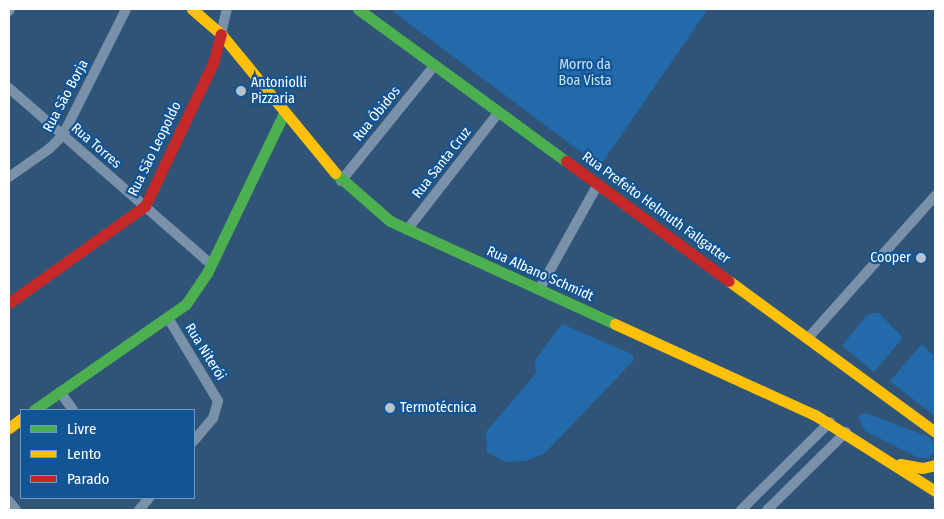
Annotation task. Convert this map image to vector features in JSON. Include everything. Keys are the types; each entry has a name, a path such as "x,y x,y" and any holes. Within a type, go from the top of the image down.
{"main road":[{"name":"Rua Albano Schmidt","path":"192,9 221,34 341,181 374,210 407,230 830,422 935,491"},
{"name":"Rua Prefeito Helmuth Fallgatter","path":"358,9 935,432"},
{"name":"Rua São Leopoldo","path":"9,303 145,206 213,63 221,34"},
{"path":"35,409 168,318 193,295 212,264 284,113"},
{"path":"9,428 20,420"},
{"path":"884,458 915,467 935,465"}],"street":[{"name":"Rua São Borja","path":"9,177 49,149 62,135 126,9"},
{"path":"221,34 227,9"},
{"name":"Rua Óbidos","path":"341,181 435,65"},
{"name":"Rua Torres","path":"9,88 212,264"},
{"name":"Rua Santa Cruz","path":"407,230 499,112"},
{"path":"539,290 598,184"},
{"path":"808,338 935,196"},
{"name":"Rua Niterói","path":"168,318 218,401 213,418 195,440"},
{"path":"60,392 72,409"},
{"path":"741,510 830,422"},
{"path":"767,510 846,432"},
{"path":"9,501 16,510"}],"green space":[{"name":"Morro da Boa Vista","path":"390,9 708,9 600,166"},
{"path":"879,313 903,338 874,372 842,346 866,316"},
{"path":"562,324 632,354 634,360 545,453 526,461 505,462 487,452 486,432 536,373 535,360"},
{"path":"922,344 935,357 935,416 890,381"},
{"path":"866,413 929,437 935,444 935,452 928,458 919,458 865,431 858,417"}],"traffic: fast":[{"path":"358,9 566,161"},
{"path":"35,409 186,304 207,273 284,113"},
{"path":"335,173 390,221 615,324"}],"traffic: slow":[{"path":"192,9 221,34 335,173"},
{"path":"729,281 935,432"},
{"path":"615,324 815,415 935,491"},
{"path":"9,428 20,420"},
{"path":"900,464 923,468 935,465"}],"traffic: jam":[{"path":"9,303 145,206 213,63 221,34"},
{"path":"566,161 729,281"}],"place":[{"name":"Antoniolli Pizzaria","path":"241,91"},
{"name":"Cooper","path":"921,258"},
{"name":"Termotécnica","path":"390,408"}]}
